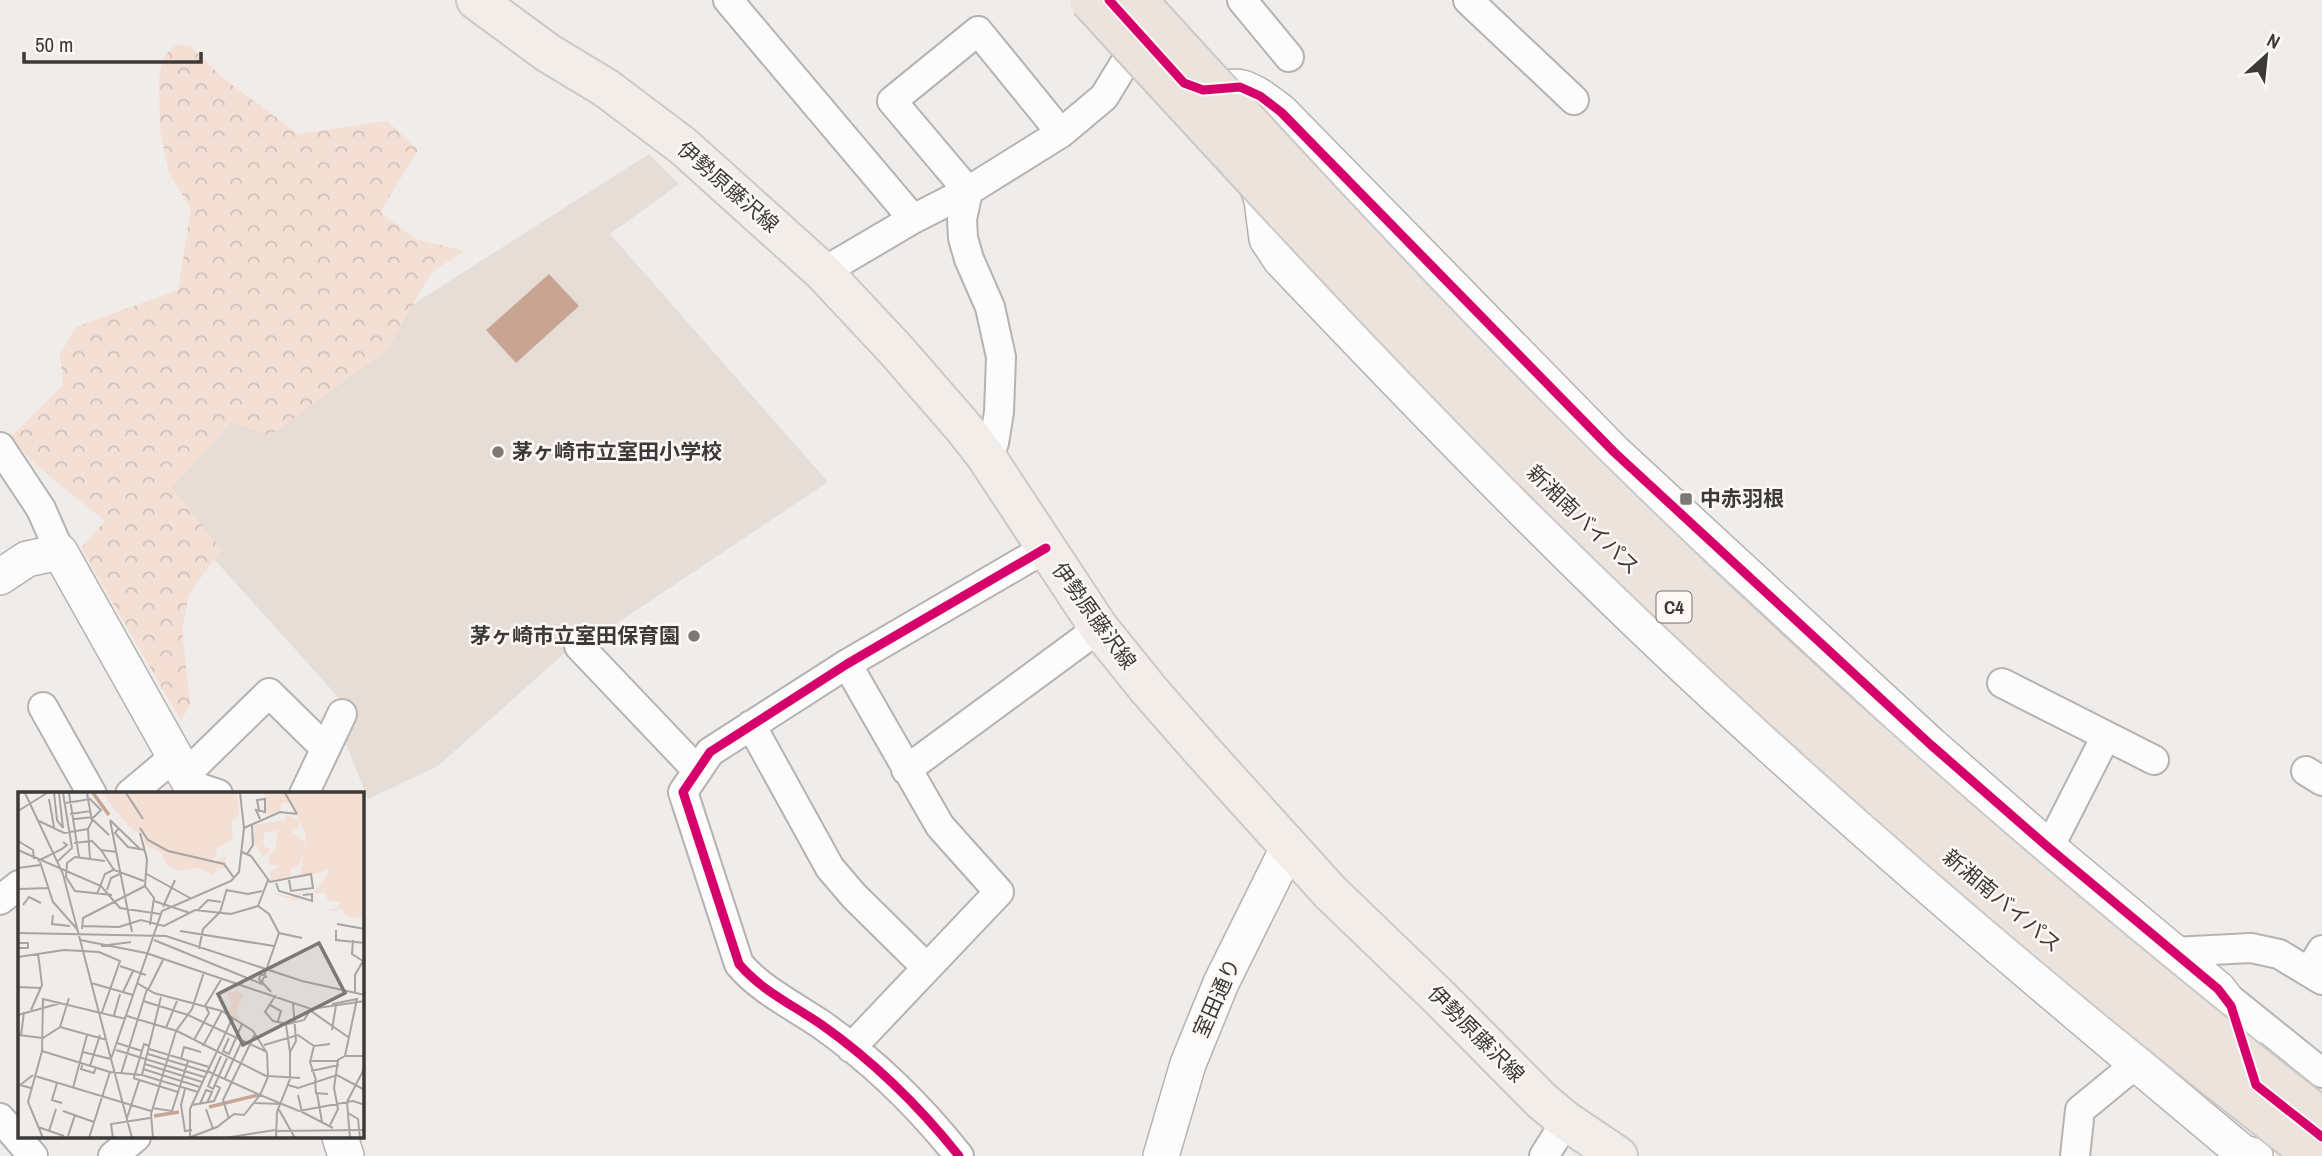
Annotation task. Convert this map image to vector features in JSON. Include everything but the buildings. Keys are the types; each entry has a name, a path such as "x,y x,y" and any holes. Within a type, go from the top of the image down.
{"highway":[{"name":"新湘南バイパス","path":"1089,0 1243,169 1427,363 1527,465 1732,663 1832,755 1995,896 2152,1028 2314,1156"},
{"name":"新湘南バイパス","path":"1139,18 1552,440 1793,671 2009,862 2322,1118"}],"main road":[{"name":"伊勢原藤沢線","path":"476,0 548,53 606,88 683,146 823,272 897,350 985,455 1099,628 1149,690 1330,892 1542,1101 1566,1122 1618,1156"}],"street":[{"path":"728,0 913,219"},
{"path":"1109,0 1139,18 1181,86 1250,165 1262,200 1267,239 1281,260 1468,454 1718,698 1893,857 2243,1153 2255,1156"},
{"path":"823,272 913,219 968,191 1061,133 1104,97 1139,18 1159,0"},
{"path":"1242,0 1289,57"},
{"path":"1468,0 1574,100"},
{"path":"968,191 892,101 978,31 1061,133"},
{"path":"1167,66 1184,83 1203,90 1240,87 1260,96 1281,112 1614,452 1931,745 2049,848 2322,1073"},
{"path":"968,191 962,219 963,238 990,306 1002,357 999,412 994,443 985,455"},
{"path":"0,447 41,509 60,552 193,781"},
{"path":"959,1156 892,1083 821,1024 755,982 739,964 683,792 710,752 847,664 1046,548"},
{"path":"0,577 27,559 60,552"},
{"path":"906,770 1099,628"},
{"path":"579,646 696,769"},
{"path":"847,664 940,826 999,892 851,1048"},
{"path":"2002,683 2154,760"},
{"path":"140,792 193,781 269,693 325,748"},
{"path":"43,707 91,792"},
{"path":"305,792 342,714"},
{"path":"751,725 830,868 926,968"},
{"path":"2049,848 2106,736"},
{"name":"室田通り","path":"1161,1156 1188,1064 1221,983 1289,846"},
{"path":"0,900 18,886"},
{"path":"2173,952 2251,948 2318,967"},
{"path":"2218,989 2231,1006 2256,1085 2322,1137"},
{"path":"2075,1156 2080,1110 2136,1064"},
{"path":"0,1118 33,1156"},
{"path":"1544,1156 1566,1122"},
{"path":"2284,1156 2309,1138 2322,1137"},
{"path":"340,1138 345,1156"}],"shaded area":[{"name":"茅ヶ崎市立室田小学校","path":"649,154 679,184 610,234 828,482 605,631 568,650 438,766 368,799 341,732 347,707 150,488 244,412"},
{"path":"549,274 579,306 516,363 486,330"}],"green space":[{"path":"176,45 190,46 222,77 298,134 387,121 418,150 380,212 415,239 464,251 431,273 387,350 269,436 232,422 172,487 221,550 189,594 182,630 190,704 181,721 81,548 105,521 38,467 10,438 63,385 60,354 76,327 178,290 191,209 169,173 160,130 159,78 164,56"}],"cycle path":[{"path":"1109,0 1184,83 1203,90 1240,87 1260,96 1281,112 1614,452 1931,745 2218,989 2231,1006 2256,1085 2322,1137"},
{"path":"959,1156 912,1103 877,1069 822,1025 768,990 739,964 683,792 710,752 847,664 1046,548"}],"place":[{"name":"茅ヶ崎市立室田小学校","path":"498,452"},
{"name":"中赤羽根","path":"1686,499"},
{"name":"茅ヶ崎市立室田保育園","path":"694,636"}]}
